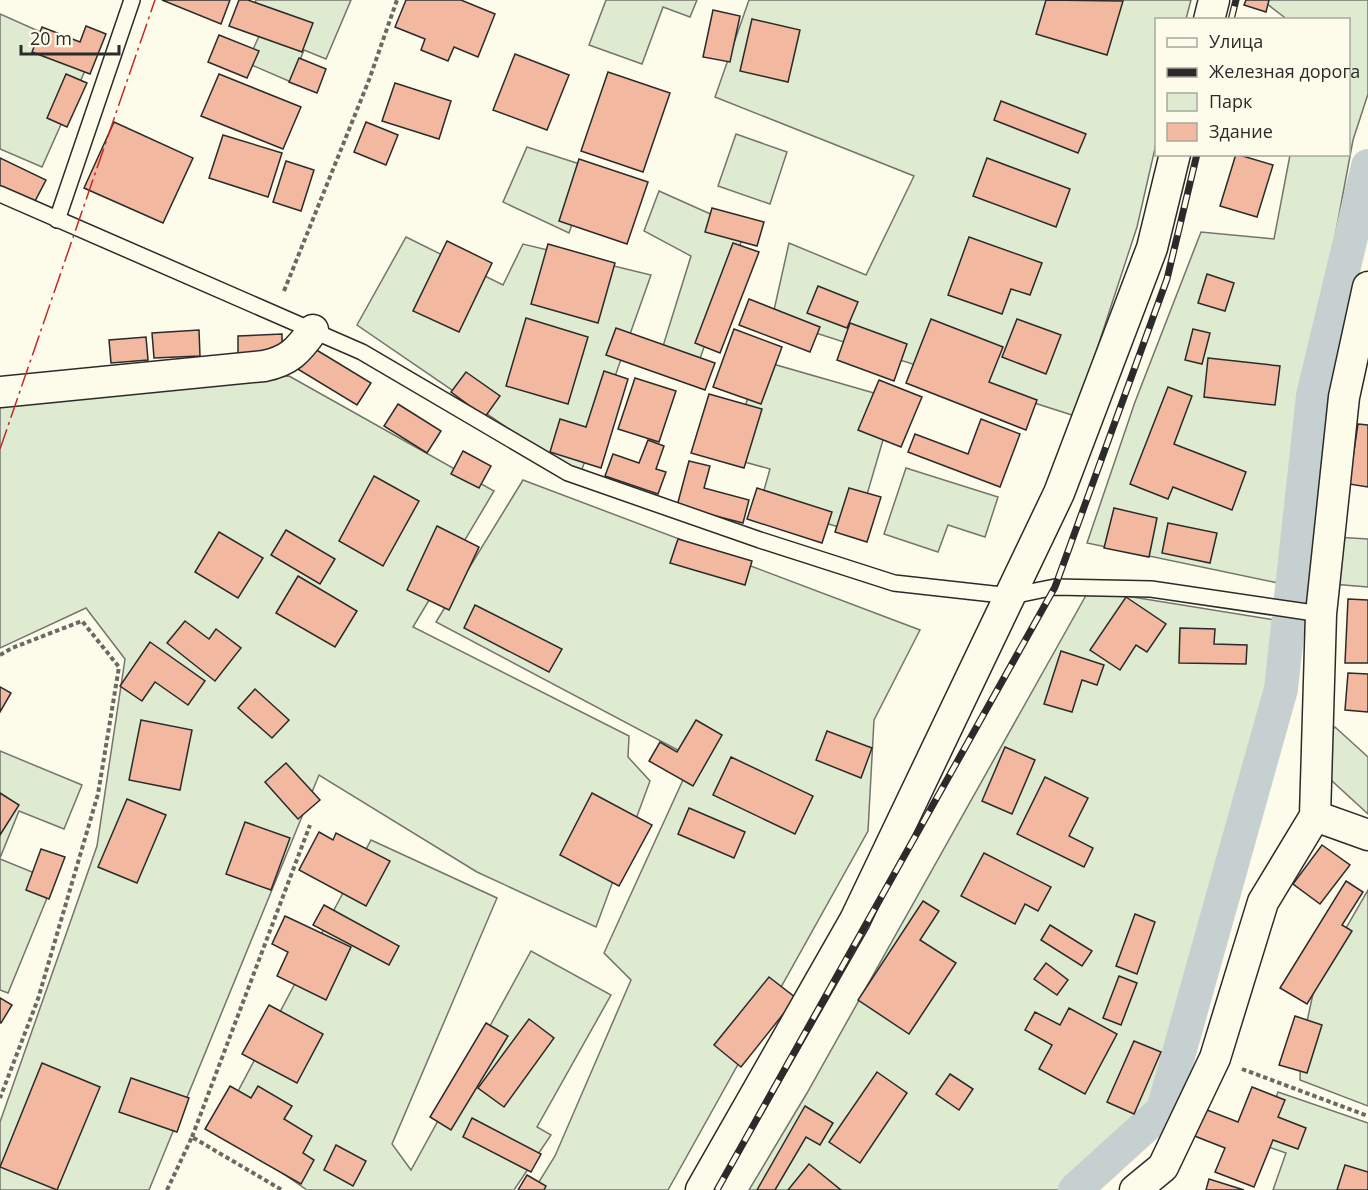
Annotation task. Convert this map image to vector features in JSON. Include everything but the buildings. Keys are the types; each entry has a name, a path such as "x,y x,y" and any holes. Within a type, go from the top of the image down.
{"street":[{"path":"1210,18 1214,0"},
{"path":"701,1190 855,920 1059,493 1152,248 1175,156"},
{"path":"1135,1190 1163,1167 1215,1058 1263,902 1315,816 1310,612 1344,397 1368,287"},
{"path":"0,392 280,363 301,347 313,330"},
{"path":"1315,816 1368,835"}],"lane":[{"path":"57,220 132,0"},
{"path":"0,194 362,352 568,473 760,540 894,583 1011,596 1056,587 1151,589 1310,612"}],"path":[{"path":"275,314 369,80 397,0"},
{"path":"0,655 12,648 82,621 119,667 98,794 38,999 0,1098"},
{"path":"167,1190 192,1137 310,825"},
{"path":"1215,1058 1368,1116"},
{"path":"192,1137 282,1190"}],"green space":[{"path":"256,0 351,0 326,59 304,50 291,82 247,63 267,18 252,11"},
{"path":"606,0 697,0 690,17 663,7 642,64 589,45"},
{"path":"749,0 1191,0 1186,18 1155,18 1155,148 1137,227 1075,416 772,319 789,243 866,275 914,176 715,97"},
{"path":"1262,0 1368,0 1368,94 1353,140 1334,242 1302,397 1278,583 1087,543 1135,402 1201,232 1274,239 1290,156 1350,156 1350,18 1284,17"},
{"path":"0,14 92,55 42,167 0,149"},
{"path":"736,134 787,152 770,204 718,186"},
{"path":"527,147 592,168 569,233 503,202"},
{"path":"659,191 744,229 739,250 698,364 659,359 691,256 644,231"},
{"path":"406,237 503,285 523,244 651,275 581,472 525,440 357,325"},
{"path":"759,360 895,399 856,532 760,504 770,469 730,458"},
{"path":"289,376 494,491 413,627 629,736 628,757 650,781 596,927 477,872 319,775 149,1190 0,1190 0,1122 97,846 125,659 86,608 0,648 0,401"},
{"path":"906,468 998,497 985,537 948,525 938,552 884,534"},
{"path":"523,480 920,630 874,720 868,831 668,1190 534,1190 555,1156 631,980 604,953 693,758 436,622"},
{"path":"1335,537 1368,539 1368,587 1332,584"},
{"path":"1089,590 1275,620 1272,682 1197,949 1175,1041 1153,1108 1088,1177 1071,1190 749,1190 807,1093"},
{"path":"1335,727 1368,757 1368,814 1307,758"},
{"path":"0,751 82,785 64,829 19,811 0,858"},
{"path":"371,840 497,898 392,1144 411,1170 531,951 611,995 537,1127 551,1135 514,1190 307,1190 218,1129"},
{"path":"0,859 54,881 8,993 0,990"},
{"path":"1368,890 1368,1106 1300,1080 1301,1049 1316,980"},
{"path":"1278,1092 1368,1123 1368,1190 1273,1190 1286,1153 1260,1144"}],"waterway":[{"path":"1075,1190 1163,1110 1281,689 1313,396 1368,166"}],"railway":[{"path":"1232,18 1236,0"},
{"path":"717,1190 1055,587 1167,279 1197,156"}],"power":[{"path":"0,449 155,0"}]}
